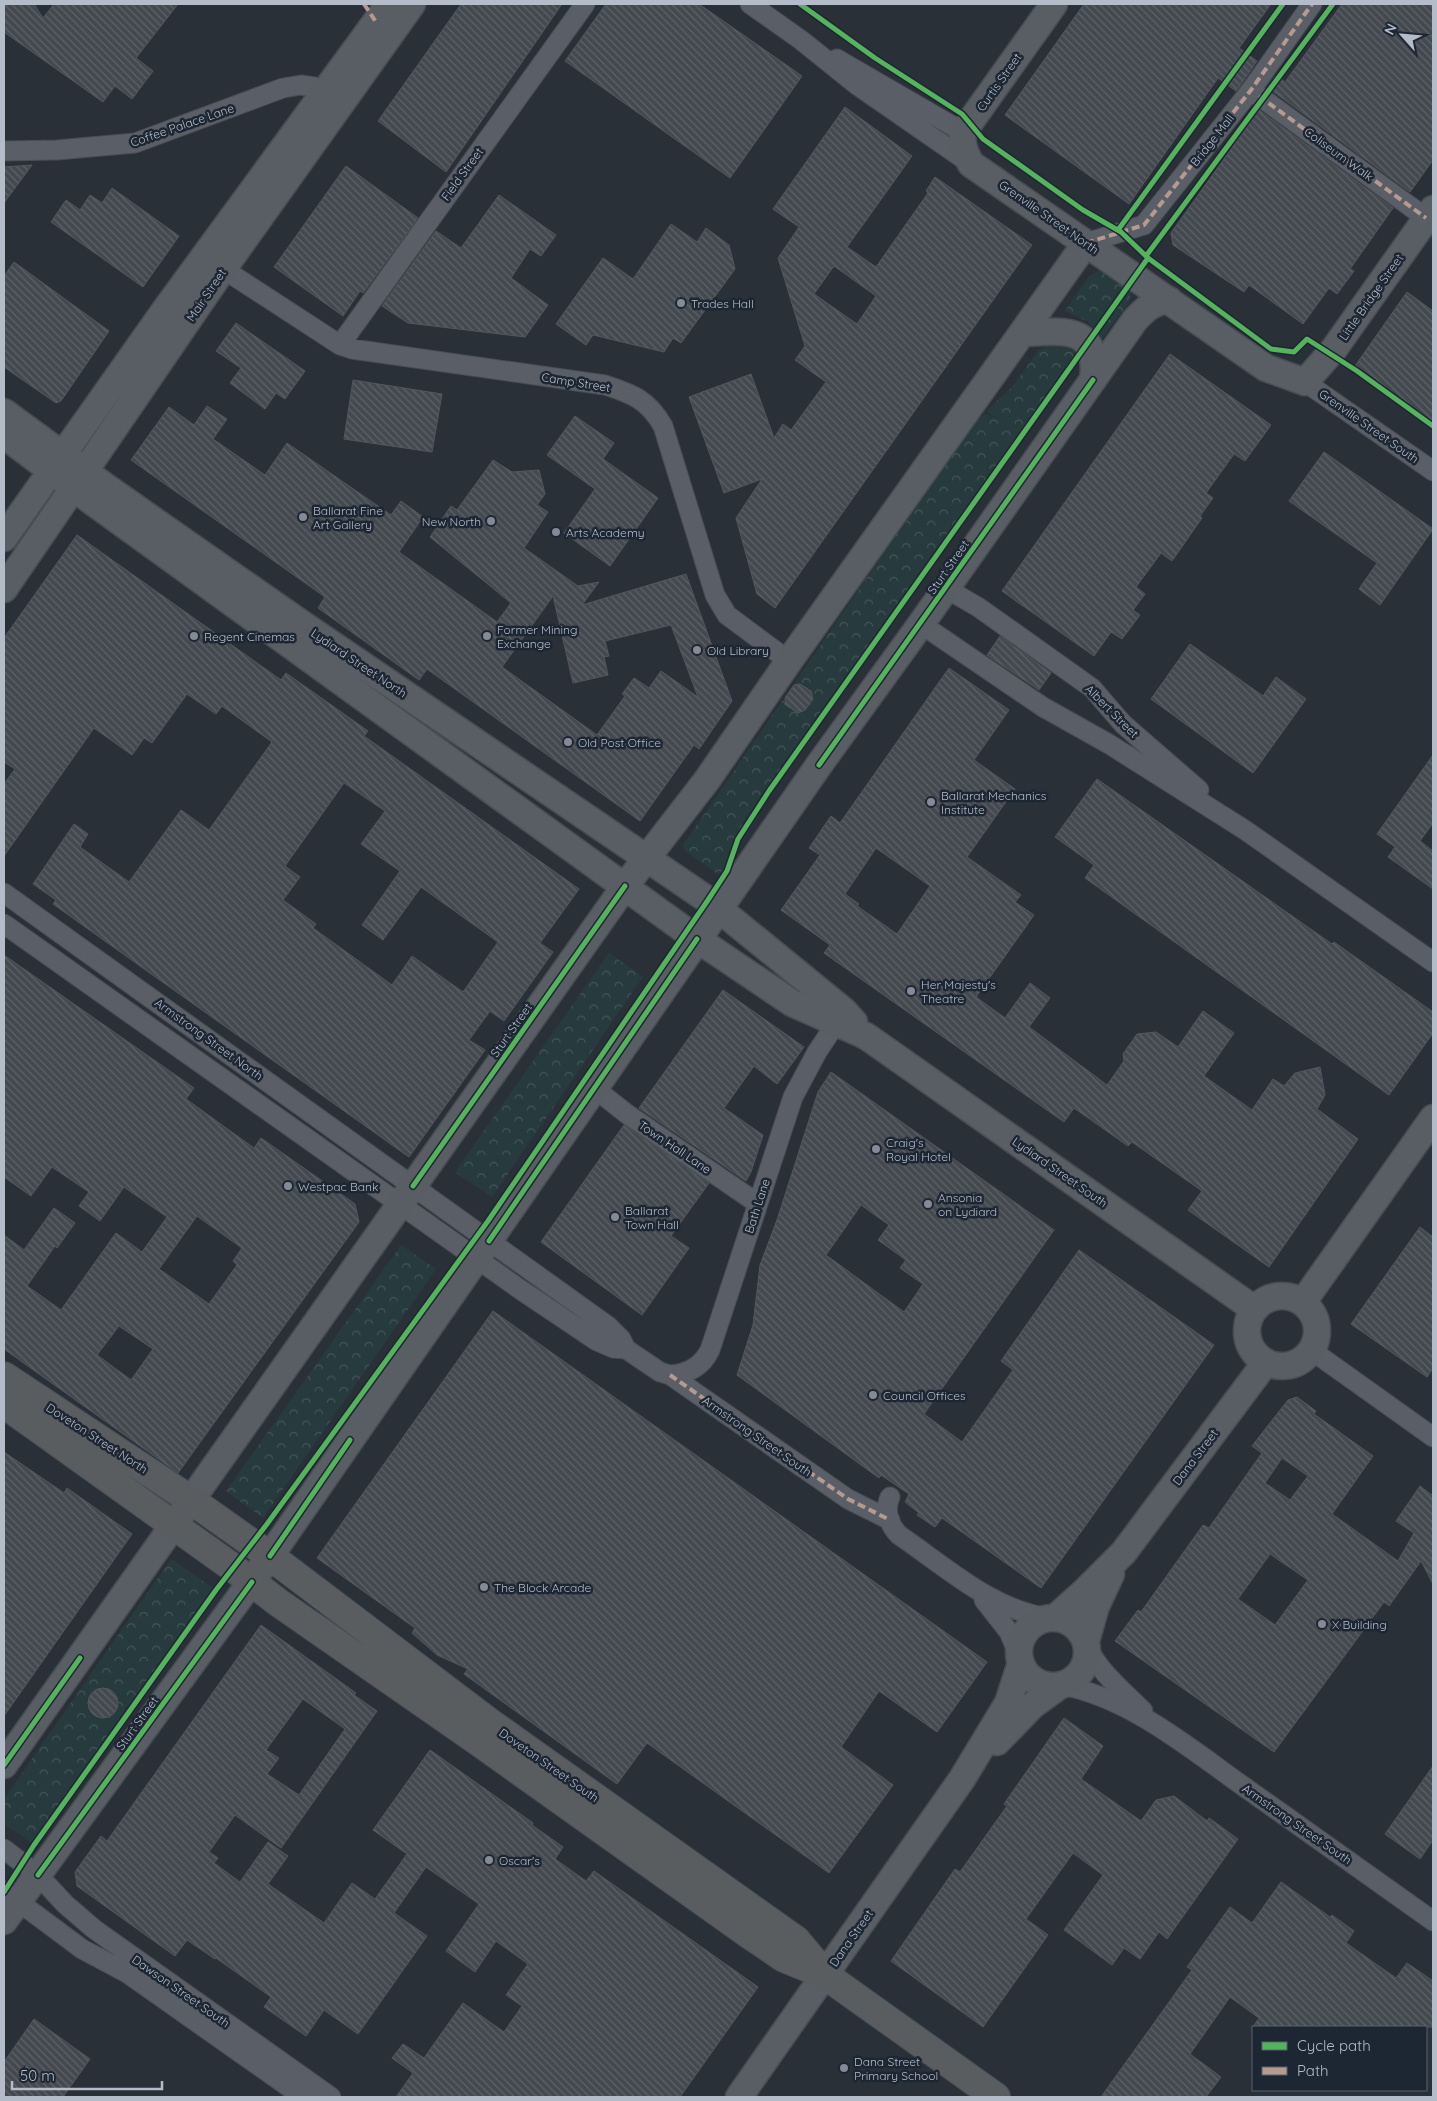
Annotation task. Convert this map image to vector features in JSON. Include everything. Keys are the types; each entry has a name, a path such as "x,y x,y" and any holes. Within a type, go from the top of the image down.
{"highway":[{"name":"Doveton Street North","path":"4,1376 191,1500 270,1556"},
{"name":"Doveton Street North","path":"4,1404 252,1582"},
{"name":"Doveton Street South","path":"270,1556 489,1722 796,1940 825,1976"},
{"name":"Doveton Street South","path":"252,1582 279,1603 476,1740 750,1935 784,1958 825,1976 996,2097"}],"street":[{"name":"Mair Street","path":"4,590 80,480 214,263 327,89 389,4"},
{"name":"Mair Street","path":"4,538 58,463 412,4"},
{"name":"Field Street","path":"340,345 585,4"},
{"name":"Grenville Street North","path":"750,4 801,40 857,85 1266,368 1305,382"},
{"name":"Curtis Street","path":"964,132 1054,4"},
{"name":"Bridge Mall","path":"1086,243 1144,225 1251,90 1312,4"},
{"name":"Grenville Street North","path":"801,40 866,74 964,132"},
{"name":"Coffee Palace Lane","path":"4,151 57,150 135,143 283,88 301,85 327,89"},
{"name":"Coliseum Walk","path":"1251,90 1430,214"},
{"path":"964,132 962,139 964,150 972,164"},
{"name":"Little Bridge Street","path":"1305,382 1334,349 1430,214"},
{"name":"Sturt Street","path":"4,1765 625,886 707,780 789,660 1086,243"},
{"name":"Camp Street","path":"214,263 340,345 352,349 605,386 625,391 646,404 653,410 662,426 715,595 728,614 789,660"},
{"name":"Sturt Street","path":"9,1905 38,1875 252,1582 697,939 1093,380 1146,308 1157,301 1169,300"},
{"path":"1022,333 1064,332 1077,335 1084,340 1092,352 1093,380"},
{"name":"Grenville Street South","path":"1305,382 1433,471"},
{"name":"Lydiard Street North","path":"4,412 58,463 80,480 697,939"},
{"name":"Lydiard Street North","path":"4,435 58,463"},
{"name":"Lydiard Street North","path":"80,480 412,699 647,857 719,909"},
{"name":"Albert Street","path":"945,588 978,606 1092,688 1123,724 1245,830"},
{"name":"Albert Street","path":"921,624 1043,707 1109,744 1245,830 1433,962"},
{"name":"Armstrong Street North","path":"4,893 83,950 407,1195"},
{"name":"Lydiard Street South","path":"719,909 840,1017 1254,1309"},
{"name":"Armstrong Street North","path":"4,924 68,970 407,1195"},
{"name":"Lydiard Street South","path":"697,939 784,998 840,1017"},
{"path":"68,970 83,950"},
{"name":"Bath Lane","path":"670,1375 684,1373 697,1367 705,1360 710,1350 757,1203 798,1086 840,1017"},
{"name":"Town Hall Lane","path":"594,1088 627,1114 757,1203"},
{"path":"1303,1302 1433,1118"},
{"name":"Armstrong Street South","path":"407,1195 483,1250 608,1326 621,1339 626,1349 660,1372 670,1375 848,1499 895,1528 968,1583 1007,1607 1026,1614 1052,1618"},
{"path":"1277,1296 1290,1296 1303,1302 1312,1312 1317,1324 1316,1338 1311,1350 1302,1359 1291,1365 1278,1366 1266,1362 1254,1352 1247,1338 1248,1323 1254,1309 1264,1300 1277,1296"},
{"path":"1311,1350 1433,1437"},
{"name":"Dana Street","path":"1087,1644 1092,1616 1100,1596 1124,1552 1266,1362"},
{"path":"890,1498 887,1508 895,1528"},
{"name":"Dana Street","path":"1052,1618 1084,1592 1124,1552"},
{"name":"Armstrong Street South","path":"968,1583 997,1614 1010,1632 1020,1661"},
{"path":"1052,1618 1074,1624 1081,1632 1087,1644 1088,1656 1082,1671 1072,1681 1060,1686 1046,1686 1035,1682 1026,1673 1020,1661 1020,1644 1026,1632 1036,1622 1052,1618"},
{"name":"Armstrong Street South","path":"1087,1644 1093,1658 1104,1672 1160,1728"},
{"name":"Dana Street","path":"738,2097 825,1976 962,1778 1008,1703 1020,1661"},
{"name":"Armstrong Street South","path":"1060,1686 1076,1688 1116,1704 1160,1728 1433,1921"},
{"name":"Dana Street","path":"962,1778 1033,1704 1060,1686"},
{"name":"Dawson Street South","path":"4,1849 38,1875 65,1904 94,1929 331,2097"},
{"name":"Dawson Street South","path":"9,1905 82,1949 127,1973 303,2097"}],"green space":[{"path":"1100,270 1108,271 1128,287 1131,293 1129,303 1102,338 1087,321 1065,311 1089,276"},
{"path":"1053,343 1069,346 1073,349 1076,356 1074,368 757,815 759,816 719,875 685,851 683,845 976,419 985,414 996,418 988,412 988,409 1013,386 1038,351"},
{"path":"609,953 643,977 492,1197 455,1172"},
{"path":"401,1245 436,1269 263,1518 226,1491"},
{"path":"171,1559 216,1590 34,1845 4,1823 4,1799"}],"building":[{"path":"4,4 34,4 43,18 54,4 178,4 136,58 153,71 132,99 115,86 103,102 4,32"},
{"path":"461,4 562,4 446,172 378,121"},
{"path":"606,4 699,4 802,76 730,178 565,61"},
{"path":"1084,4 1271,4 1239,48 1257,61 1242,83 1236,91 1218,78 1129,204 1005,115"},
{"path":"1342,4 1433,4 1433,160 1410,192 1267,87 1276,75 1285,82"},
{"path":"845,107 912,156 847,247 876,267 928,193 926,191 935,177 1032,245 775,608 757,594 736,518 762,479 724,493 689,397 751,374 774,438 783,424 791,430 826,382 795,360 805,346 778,258 799,227 773,209","holes":["834,266 876,296 857,324 814,294"]},
{"path":"1259,110 1393,208 1350,269 1354,271 1337,294 1329,288 1303,324 1249,285 1244,292 1173,245 1171,233"},
{"path":"32,165 4,203 4,167"},
{"path":"346,166 418,218 363,293 360,291 343,316 274,267"},
{"path":"112,188 179,236 143,287 51,222 66,200 80,210 90,195 102,203"},
{"path":"499,195 556,235 541,256 530,249 511,278 548,305 525,337 408,323 382,306 436,231 461,248"},
{"path":"671,224 697,242 706,228 729,245 735,269 681,343 673,338 664,352 593,335 586,345 556,324 603,258 633,279"},
{"path":"14,262 109,331 61,401 56,403 4,367 4,276"},
{"path":"1407,292 1433,311 1433,422 1355,366"},
{"path":"236,323 305,371 285,399 276,393 265,409 230,383 241,368 216,351"},
{"path":"1170,354 1271,425 1245,461 1234,454 1206,493 1213,498 1200,516 1202,518 1172,561 1161,553 1136,587 1145,594 1133,610 1140,615 1122,639 1111,632 1094,656 1002,591"},
{"path":"353,380 442,394 432,452 344,439"},
{"path":"207,406 227,419 213,439 265,475 287,443 391,515 401,501 423,517 399,552 497,622 511,603 430,537 451,506 457,510 493,460 512,472 539,470 545,494 537,505 548,512 524,548 578,586 599,582 582,605 686,574 732,701 699,749 694,745 640,821 427,669 419,680 318,608 325,597 131,460 169,407 194,425","holes":["553,596 573,683 608,675 604,657 609,656 605,641 671,625 698,697 661,671 649,688 634,678 622,694 625,696 597,735 502,667"]},
{"path":"575,416 614,443 603,459 658,498 610,566 564,533 595,489 547,455"},
{"path":"1324,452 1433,529 1380,605 1359,589 1377,563 1289,501"},
{"path":"77,535 281,680 286,673 368,731 364,736 579,889 540,943 553,952 504,1021 490,1011 469,1040 485,1050 409,1157 53,904 56,900 33,884 74,824 88,834 80,847 129,882 181,810 209,830 272,742 222,706 216,714 187,694 152,743 144,738 132,755 94,728 4,856 4,784 15,769 4,762 4,638","holes":["344,783 385,811 361,844 400,871 362,925 383,940 421,887 498,942 463,992 412,956 392,985 313,928 316,924 283,900 300,877 285,866"]},
{"path":"1000,636 1051,673 1039,690 987,655"},
{"path":"1190,644 1263,696 1276,677 1306,699 1253,773 1151,699"},
{"path":"949,668 1009,710 974,760 1015,789 967,857 1021,895 1015,902 1034,915 976,997 1005,1018 1030,983 1050,998 1029,1027 1107,1085 1124,1061 1123,1054 1137,1034 1156,1032 1178,1047 1203,1011 1234,1033 1204,1076 1252,1110 1273,1079 1284,1086 1295,1073 1320,1067 1325,1095 1317,1109 1358,1139 1269,1267 1188,1210 1202,1191 1132,1142 1128,1146 1074,1108 1064,1122 824,953 830,945 781,910 820,855 809,848 831,816 840,823","holes":["876,848 930,886 897,934 857,906 859,904 845,894"]},
{"path":"800,684 811,691 813,699 805,710 798,713 786,705 785,698 794,685"},
{"path":"1433,755 1433,823 1420,841 1433,851 1433,889 1388,857 1395,847 1377,834"},
{"path":"1097,779 1332,944 1334,942 1433,1012 1433,1033 1389,1095 1085,878 1094,865 1055,837"},
{"path":"4,955 194,1088 186,1099 254,1148 261,1138 355,1204 359,1222 178,1473 4,1349 4,1235 24,1250 54,1208 75,1223 57,1248 55,1246 27,1286 61,1310 116,1233 142,1252 167,1217 124,1187 100,1221 79,1206 89,1192 52,1167 31,1196 4,1177","holes":["197,1216 242,1248 233,1261 237,1265 209,1304 159,1269","119,1326 153,1349 131,1380 97,1355"]},
{"path":"723,990 804,1047 777,1084 754,1066 724,1108 763,1135 751,1172 746,1181 639,1108"},
{"path":"831,1072 1054,1230 924,1414 962,1442 1013,1370 1001,1361 1079,1250 1214,1345 1041,1588 942,1518 935,1527 917,1515 919,1513 905,1502 909,1494 881,1475 879,1478 737,1375 753,1325 760,1265 777,1220 818,1092","holes":["861,1205 889,1225 878,1240 906,1260 900,1268 923,1284 904,1312 826,1255"]},
{"name":"Ballarat Town Hall","path":"624,1125 709,1183 671,1236 689,1248 642,1315 541,1242"},
{"path":"1420,1227 1433,1237 1433,1368 1427,1377 1351,1324"},
{"path":"493,1311 987,1662 937,1732 879,1691 841,1747 893,1785 829,1873 647,1743 617,1784 464,1674 468,1669 437,1655 412,1633 415,1628 317,1558"},
{"path":"1297,1397 1316,1411 1314,1414 1373,1456 1332,1514 1398,1561 1414,1533 1396,1521 1420,1486 1433,1496 1433,1584 1421,1561 1389,1606 1384,1602 1274,1752 1115,1641 1138,1610 1141,1612 1203,1525 1209,1528 1262,1453 1252,1446 1288,1400","holes":["1282,1458 1308,1476 1290,1500 1265,1483","1270,1554 1308,1580 1275,1625 1238,1599"]},
{"path":"4,1452 64,1493 67,1488 132,1534 4,1716"},
{"path":"261,1625 356,1693 354,1695 377,1711 281,1848 235,1815 209,1852 218,1858 214,1863 240,1882 268,1842 288,1856 268,1884 324,1923 352,1883 375,1899 407,1854 373,1830 430,1750 533,1823 532,1825 563,1847 555,1859 586,1881 594,1871 758,1987 680,2097 396,2097 413,2073 392,2058 403,2044 424,2058 463,2003 504,2032 522,2006 506,1995 528,1964 496,1941 475,1972 446,1951 479,1904 426,1867 394,1913 427,1936 358,2034 324,2010 306,2036 264,2007 271,1997 216,1958 187,1940 175,1956 77,1886 75,1872 101,1836 107,1841","holes":["303,1699 345,1729 299,1795 267,1774 279,1758 266,1750"]},
{"path":"103,1688 113,1693 118,1703 113,1713 103,1718 93,1713 88,1703 93,1693"},
{"path":"1064,1718 1103,1746 1081,1779 1141,1821 1156,1800 1174,1796 1207,1821 1209,1818 1238,1839 1167,1939 1159,1932 1140,1959 1124,1948 1112,1965 1064,1930 1103,1875 1073,1853 1026,1919 1048,1935 983,2027 891,1961 955,1869 960,1872 1007,1806 1004,1804"},
{"path":"1433,1766 1433,1840 1420,1859 1385,1834"},
{"path":"1281,1882 1330,1917 1332,1915 1354,1931 1346,1943 1396,1978 1407,1963 1433,1981 1433,2027 1254,2026 1259,2018 1230,1997 1190,2054 1221,2077 1206,2097 1101,2097 1192,1970 1187,1967 1230,1907 1252,1923"},
{"path":"34,2019 90,2059 63,2097 4,2097 4,2062"}],"marked path":[{"path":"364,4 376,22"},
{"path":"1086,243 1144,225 1251,90 1312,4"},
{"path":"1259,96 1426,218"},
{"path":"670,1375 848,1499 890,1520"}],"cycle path":[{"path":"4,1892 34,1845 216,1590 267,1524 488,1221 727,871 738,839 769,791 1148,258 1121,232 1083,210 983,139 962,114 875,58 800,4"},
{"path":"1118,230 1283,4"},
{"path":"1146,256 1333,4"},
{"path":"1148,258 1271,349 1294,352 1307,339 1357,371 1433,426"},
{"path":"819,765 1093,380"},
{"path":"413,1186 625,886"},
{"path":"489,1241 697,939"},
{"path":"270,1556 350,1440"},
{"path":"38,1875 252,1582"},
{"path":"4,1765 80,1658"}],"place":[{"name":"Trades Hall","path":"681,303"},
{"name":"Ballarat Fine Art Gallery","path":"303,517"},
{"name":"New North","path":"491,521"},
{"name":"Arts Academy","path":"556,532"},
{"name":"Regent Cinemas","path":"194,636"},
{"name":"Former Mining Exchange","path":"487,636"},
{"name":"Old Library","path":"697,650"},
{"name":"Old Post Office","path":"568,742"},
{"name":"Ballarat Mechanics Institute","path":"931,802"},
{"name":"Her Majesty's Theatre","path":"911,991"},
{"name":"Craig's Royal Hotel","path":"876,1149"},
{"name":"Westpac Bank","path":"288,1186"},
{"name":"Ansonia on Lydiard","path":"928,1204"},
{"name":"Ballarat Town Hall","path":"615,1217"},
{"name":"Council Offices","path":"873,1395"},
{"name":"The Block Arcade","path":"484,1587"},
{"name":"X Building","path":"1322,1624"},
{"name":"Oscar's","path":"489,1860"},
{"name":"Dana Street Primary School","path":"844,2068"}]}
